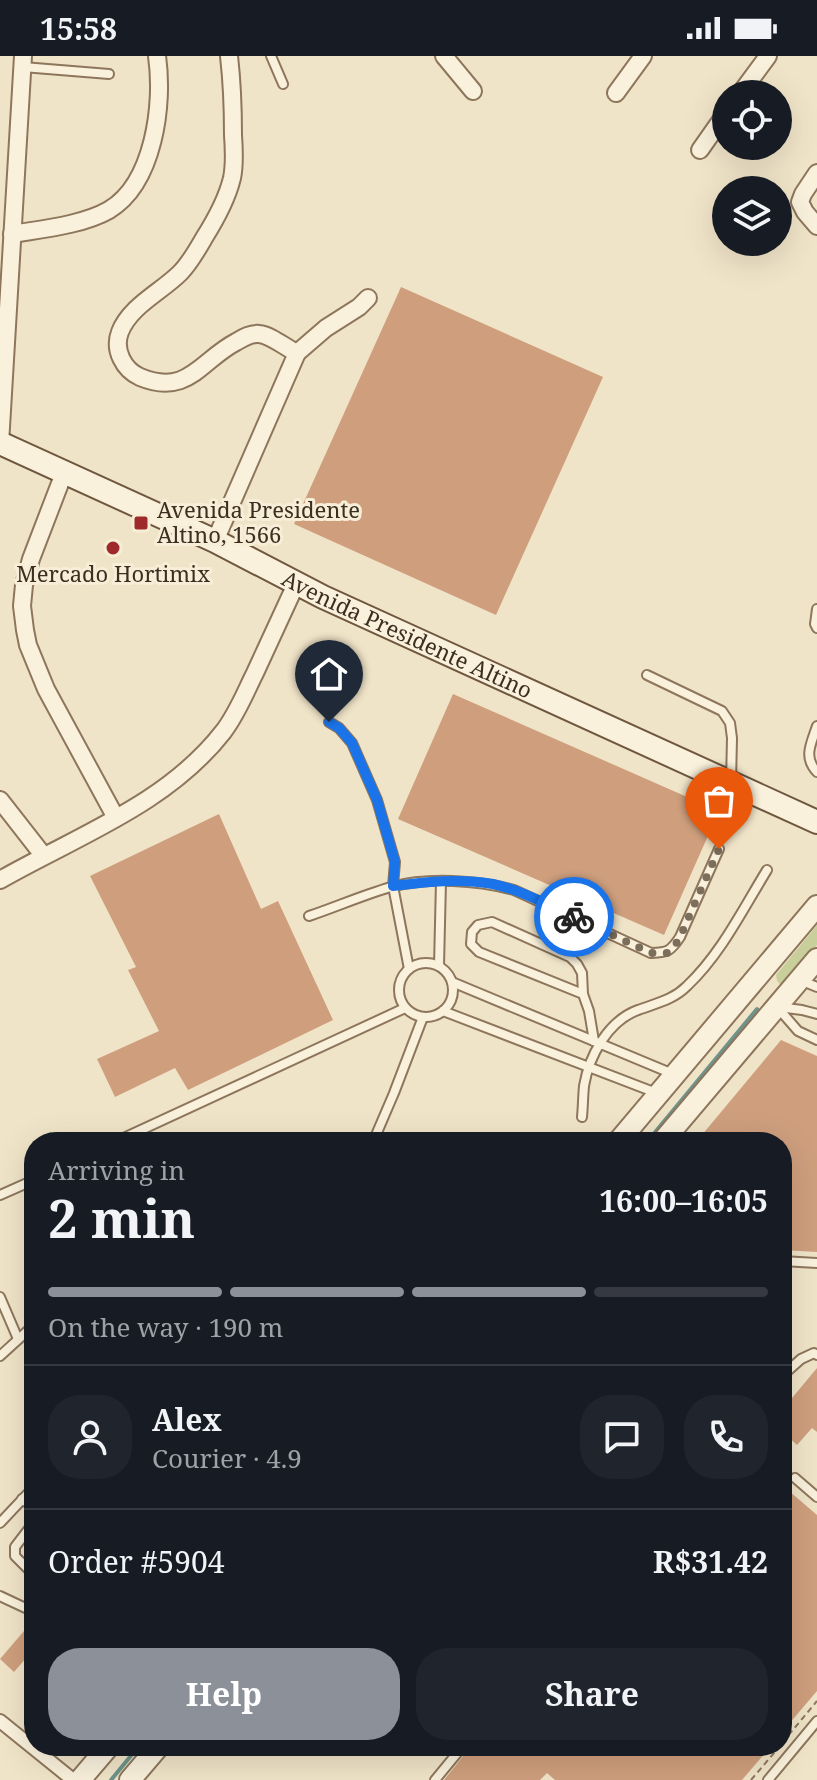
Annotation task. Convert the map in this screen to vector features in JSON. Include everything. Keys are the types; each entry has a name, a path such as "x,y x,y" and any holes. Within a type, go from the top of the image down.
{"main road":[{"name":"Avenida Presidente Altino","path":"0,444 215,541 296,584 817,822"}],"street":[{"path":"8,239 97,215 128,195 143,171 156,119 159,88 157,56"},
{"path":"229,56 234,158 233,176 225,199 188,265 123,325 118,338 119,354 127,368 141,378 174,383 187,379 229,345 247,336 260,334 297,353"},
{"path":"444,56 473,91"},
{"path":"616,93 643,56"},
{"path":"750,80 768,56"},
{"path":"0,444 8,239 22,62"},
{"path":"700,150 712,133"},
{"path":"817,173 800,202 817,226"},
{"path":"215,541 297,353 368,298"},
{"path":"64,473 24,585 22,606 25,630 46,689 116,818"},
{"path":"0,880 116,818 177,779 223,731 243,699 296,584"},
{"path":"0,800 43,855"},
{"path":"627,1132 817,906"},
{"path":"671,1132 777,1007 808,983 817,959"},
{"path":"750,986 777,1007"},
{"path":"0,1721 24,1740"},
{"path":"43,1756 73,1780"},
{"path":"80,1780 100,1756"},
{"path":"130,1780 150,1756"}],"lane":[{"path":"271,56 283,84"},
{"path":"22,62 109,74"},
{"path":"817,609 817,628"},
{"path":"647,675 722,711 730,723 732,738 731,783"},
{"path":"329,722 352,743 377,800 395,862 393,886 409,969"},
{"path":"817,726 808,756 817,772"},
{"path":"309,916 393,886 441,881 491,884 514,890 651,953 667,953 680,937 719,849"},
{"path":"582,1117 584,1087 597,1042 623,1018 637,1010 659,1005 688,985 726,937 767,870"},
{"path":"439,966 441,881"},
{"path":"583,994 479,952 471,944 472,932 478,925 492,922 570,957 582,973 583,994 597,1042"},
{"path":"418,964 439,966 452,982 450,1003 434,1016 413,1014 405,1008 400,998 402,978 418,964"},
{"path":"452,982 675,1075"},
{"path":"777,1007 817,1014"},
{"path":"777,1007 798,1031 817,1040"},
{"path":"137,1132 405,1008"},
{"path":"443,1011 659,1094"},
{"path":"377,1132 423,1017"},
{"path":"0,1195 24,1184"},
{"path":"792,1262 817,1263"},
{"path":"0,1297 18,1339"},
{"path":"0,1356 24,1334"},
{"path":"792,1367 801,1359 814,1353 817,1355"},
{"path":"795,1478 817,1497"},
{"path":"0,1523 22,1499"},
{"path":"24,1535 15,1547 15,1556 24,1565"},
{"path":"0,1596 24,1607"},
{"path":"792,1751 817,1721"},
{"path":"435,1780 455,1756"},
{"path":"768,1780 788,1756"}],"path":[{"path":"792,1732 817,1701"},
{"path":"751,1780 772,1756"}],"green space":[{"path":"817,925 817,945 786,982 780,984 776,975"}],"building":[{"path":"401,287 603,377 496,615 294,524"},
{"path":"453,694 719,811 664,935 398,819"},
{"path":"219,814 261,909 278,901 333,1020 188,1090 175,1068 115,1097 97,1059 159,1031 128,970 136,967 90,876"},
{"path":"781,1040 817,1056 817,1252 792,1251 792,1132 704,1132"},
{"path":"817,1368 817,1432 812,1428 797,1445 792,1440 792,1398"},
{"path":"792,1494 817,1515 817,1691 792,1720"},
{"path":"24,1631 24,1660 14,1672 0,1659"},
{"path":"463,1756 762,1756 742,1780 555,1780 547,1773 540,1780 444,1780"}],"waterway":[{"path":"655,1132 757,1009"},
{"path":"111,1780 131,1756"}],"way so far":[{"path":"574,917 651,953 667,953 680,937 719,849"}],"place":[{"name":"Avenida Presidente Altino, 1566","path":"141,523"},
{"name":"Mercado Hortimix","path":"113,548"}],"route":[{"path":"329,722 352,743 377,800 395,862 393,886 441,881 491,884 514,890 574,917"}]}
